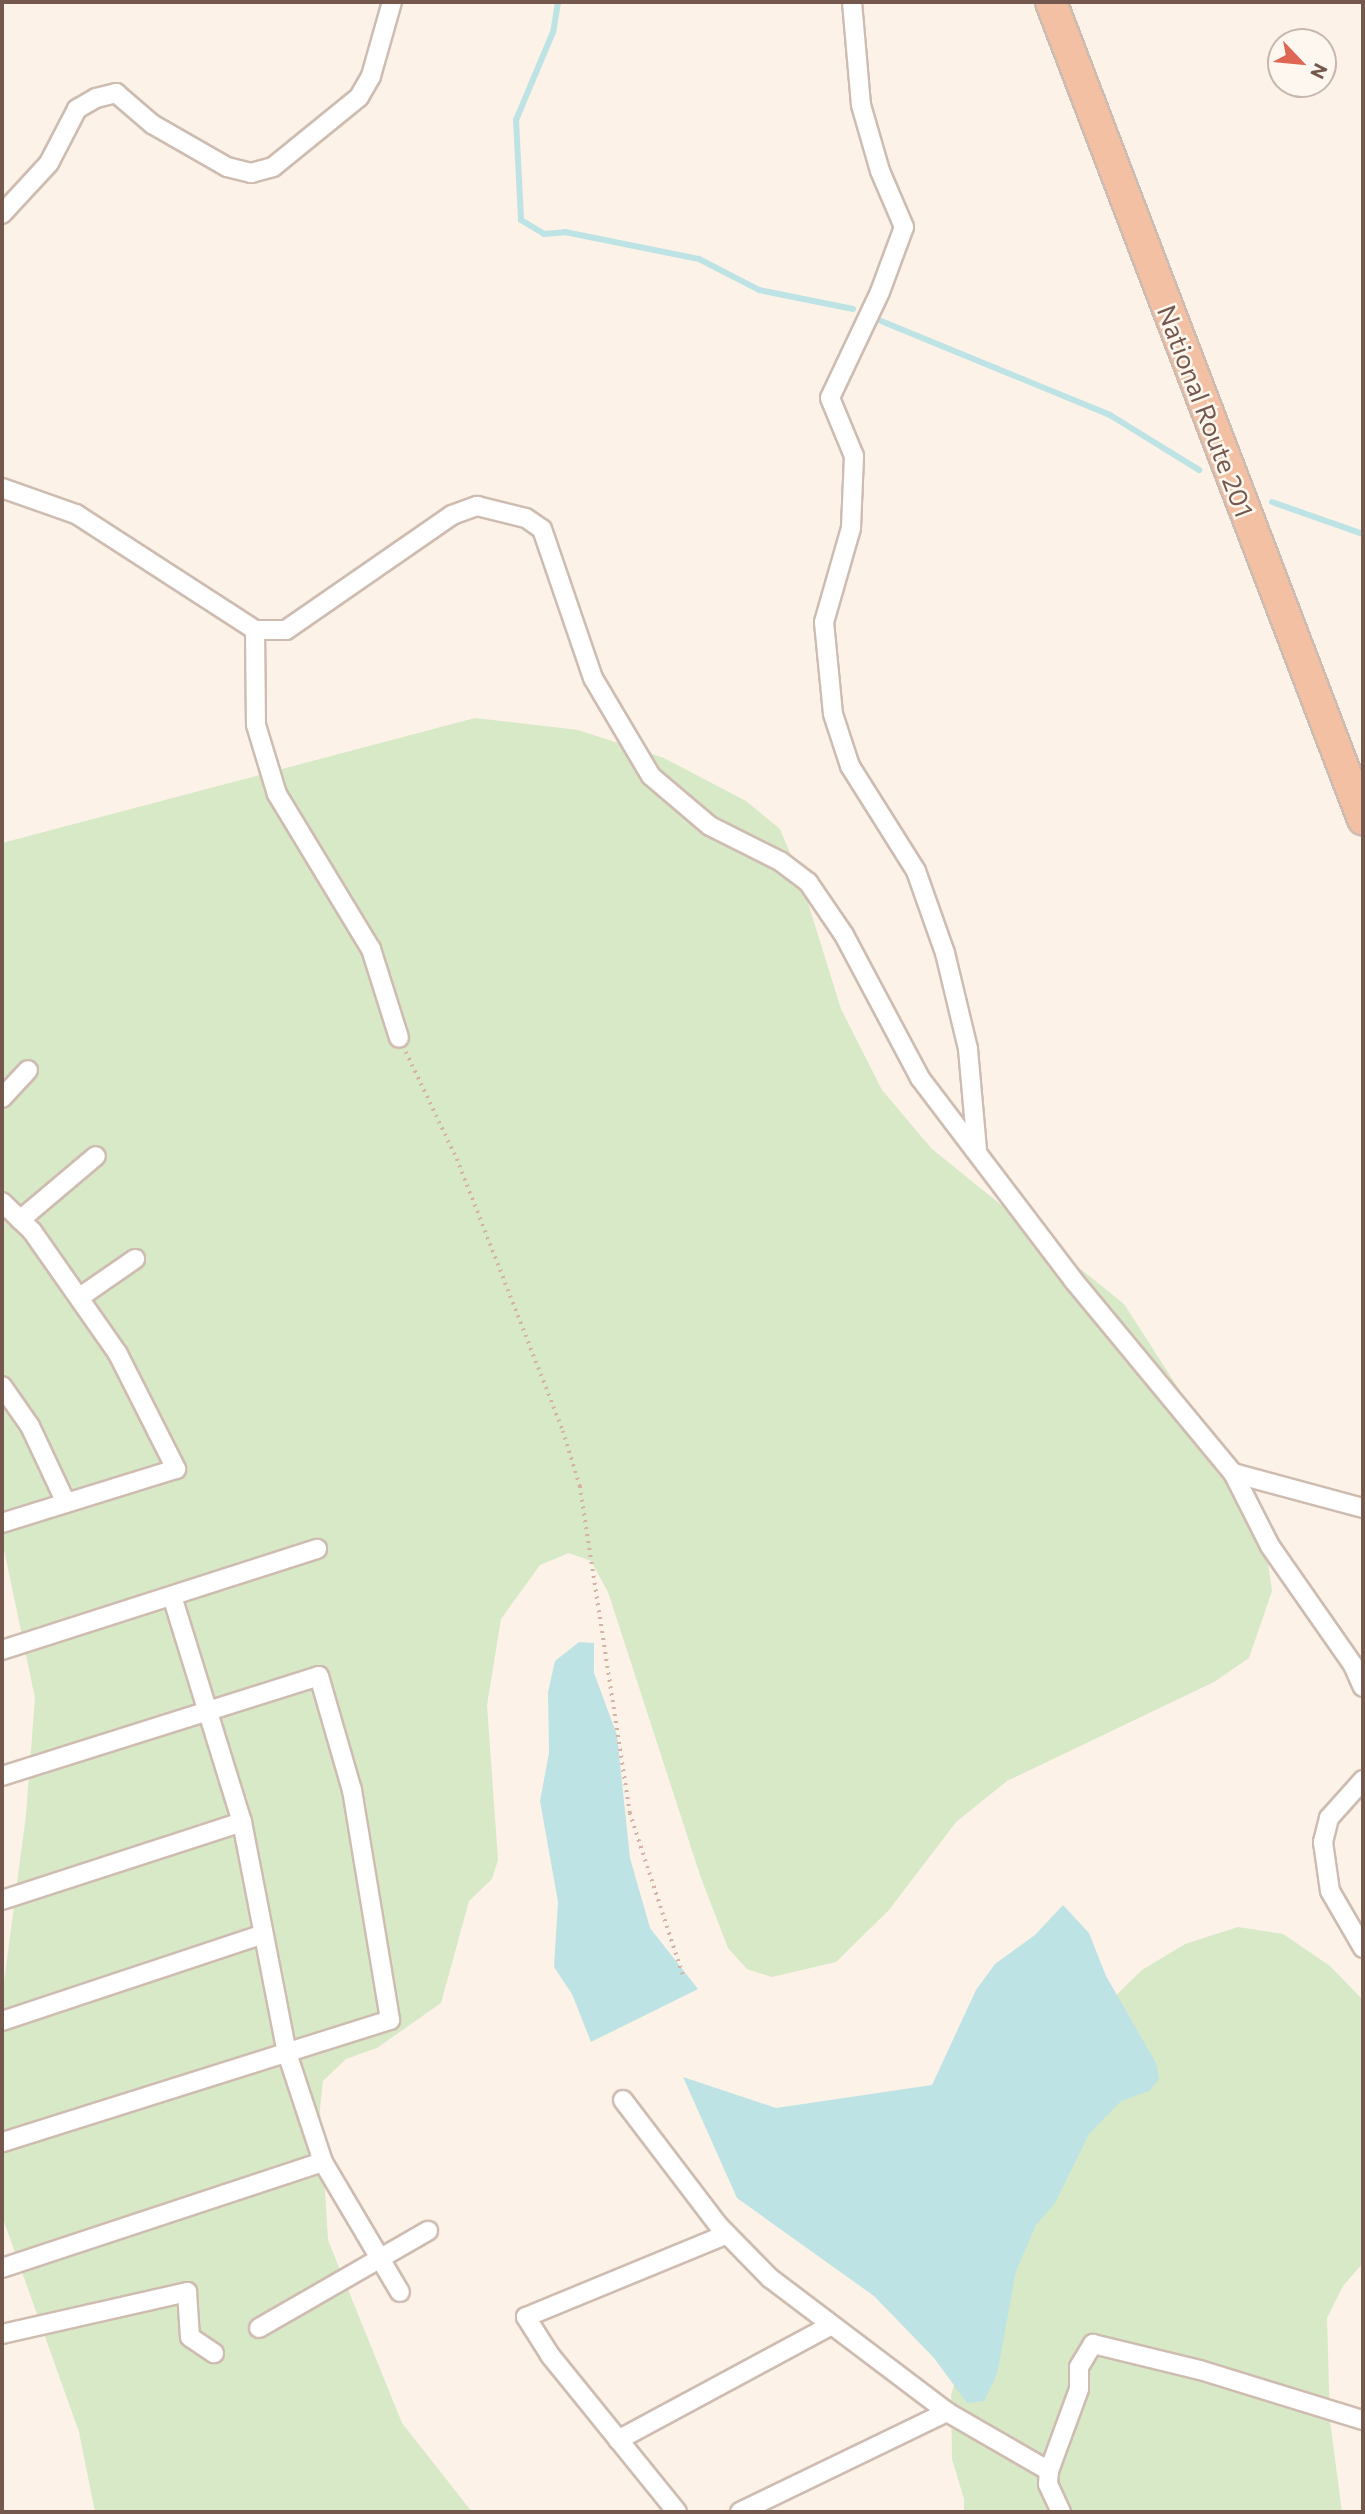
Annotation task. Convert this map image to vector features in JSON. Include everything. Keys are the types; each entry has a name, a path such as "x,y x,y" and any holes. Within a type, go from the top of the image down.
{"highway":[{"name":"National Route 201","path":"1051,2 1363,819"}],"street":[{"path":"2,214 50,163 77,109 96,98 116,93 152,124 226,167 251,173 272,167 359,97 371,76 392,2"},
{"path":"852,2 861,105 880,171 904,228 885,281 830,398 854,456 850,528 824,622 833,714 850,766 916,871 945,953 968,1049 977,1150"},
{"path":"2,488 76,514 255,630 286,630 452,515 477,506 526,518 542,529 593,678 651,776 710,826 780,861 808,882 844,935 920,1078 1074,1281 1233,1473 1270,1546 1353,1665 1363,1687"},
{"path":"255,630 256,725 278,794 371,949 399,1038"},
{"path":"2,1098 28,1070"},
{"path":"20,1220 96,1156"},
{"path":"2,1202 20,1220 80,1297 156,1423 176,1469 2,1523"},
{"path":"80,1297 135,1259"},
{"path":"2,1386 30,1426 66,1503"},
{"path":"1233,1473 1363,1508"},
{"path":"2,1650 317,1549"},
{"path":"172,1596 242,1822 287,2053 323,2162 400,2292"},
{"path":"2,1776 319,1676 352,1790 390,2020 2,2142"},
{"path":"1363,1780 1329,1818 1323,1842 1330,1891 1363,1948"},
{"path":"2,1900 242,1822"},
{"path":"2,2021 263,1934"},
{"path":"623,2101 727,2234 770,2278 947,2412 1049,2471"},
{"path":"2,2268 323,2162"},
{"path":"259,2328 428,2231"},
{"path":"677,2512 550,2356 526,2317 727,2234"},
{"path":"2,2334 187,2291 190,2337 214,2353"},
{"path":"618,2440 830,2326"},
{"path":"1060,2512 1048,2484 1049,2471 1079,2389 1079,2367 1093,2344 1200,2370 1363,2420"},
{"path":"740,2512 947,2412"}],"path":[{"path":"399,1038 457,1159 563,1431 580,1486 630,1813 683,1975"}],"green space":[{"path":"475,718 578,730 664,758 746,801 780,829 800,877 841,1009 882,1090 932,1149 1124,1304 1238,1481 1267,1556 1272,1591 1249,1658 1214,1682 1007,1781 956,1822 889,1910 836,1962 772,1977 747,1969 728,1948 701,1878 608,1592 591,1561 569,1553 540,1565 501,1619 487,1705 498,1860 492,1879 469,1901 441,2003 377,2048 346,2059 323,2081 320,2109 328,2240 402,2423 472,2512 95,2512 79,2432 2,2216 2,1997 26,1815 35,1698 2,1540 2,843"},
{"path":"1238,1927 1283,1934 1330,1966 1363,2000 1363,2263 1343,2286 1327,2318 1330,2421 1342,2512 964,2512 964,2499 952,2459 951,2395 986,2282 1104,2007 1142,1970 1185,1944"}],"water":[{"path":"579,1642 594,1643 594,1673 617,1735 630,1858 650,1928 698,1989 591,2042 572,1994 554,1967 558,1902 540,1801 549,1753 548,1692 555,1661"},
{"path":"1063,1905 1089,1933 1106,1976 1156,2063 1159,2079 1149,2091 1121,2101 1089,2134 1055,2203 1036,2225 1016,2271 997,2374 984,2401 967,2403 934,2358 874,2296 737,2198 683,2077 776,2108 932,2085 976,1990 995,1964 1035,1935"}],"waterway":[{"path":"558,2 553,32 516,120 521,220 544,234 565,232 699,259 759,290 853,309"},
{"path":"881,321 1110,415 1199,470"},
{"path":"1272,502 1363,534"}]}
